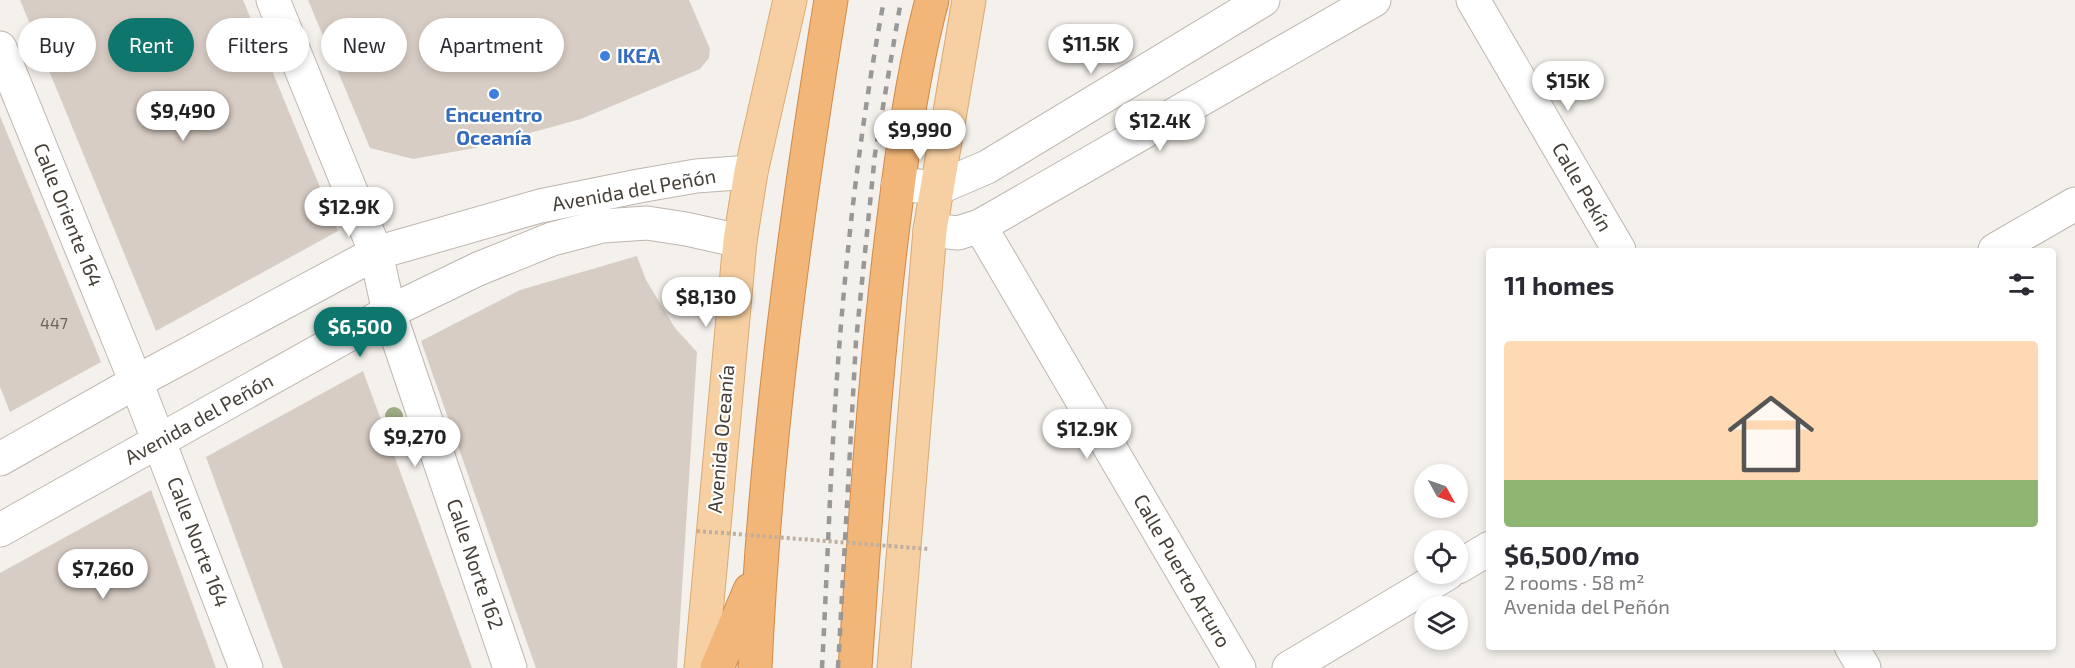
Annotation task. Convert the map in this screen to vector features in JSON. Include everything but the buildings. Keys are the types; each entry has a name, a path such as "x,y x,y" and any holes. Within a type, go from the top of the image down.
{"highway":[{"path":"755,668 759,569 782,337 807,150 831,0"},
{"path":"855,668 878,355 898,184 921,40 932,0"},
{"path":"717,668 759,569"}],"main road":[{"name":"Avenida Oceanía","path":"701,668 740,241 751,172 790,0"},
{"path":"894,668 930,230 969,0"}],"street":[{"name":"Calle Norte 162","path":"273,0 376,253 389,312 510,668"},
{"path":"898,184 938,188 987,167 1263,0"},
{"path":"930,230 958,233 980,226 1374,0"},
{"name":"Calle Pekín","path":"1473,0 1618,248"},
{"name":"Calle Oriente 164","path":"0,48 136,382"},
{"name":"Avenida del Peñón","path":"0,459 136,382 376,253 540,206 696,176 751,172"},
{"path":"1998,248 2075,204"},
{"name":"Avenida del Peñón","path":"0,530 389,312 478,269 552,239 602,226 647,223 740,241"},
{"name":"Calle Puerto Arturo","path":"980,226 1239,668"},
{"name":"Calle Norte 164","path":"136,382 246,668"},
{"path":"1468,561 1486,550"},
{"path":"1289,668 1430,584"},
{"path":"1853,650 1864,668"}],"path":[{"path":"696,531 928,549"}],"railway":[{"path":"822,668 834,420 844,295 863,126 884,0"},
{"path":"838,668 856,341 875,154 901,0"}],"place":[{"name":"IKEA","path":"605,56"},
{"name":"Encuentro Oceanía","path":"494,94"}]}
